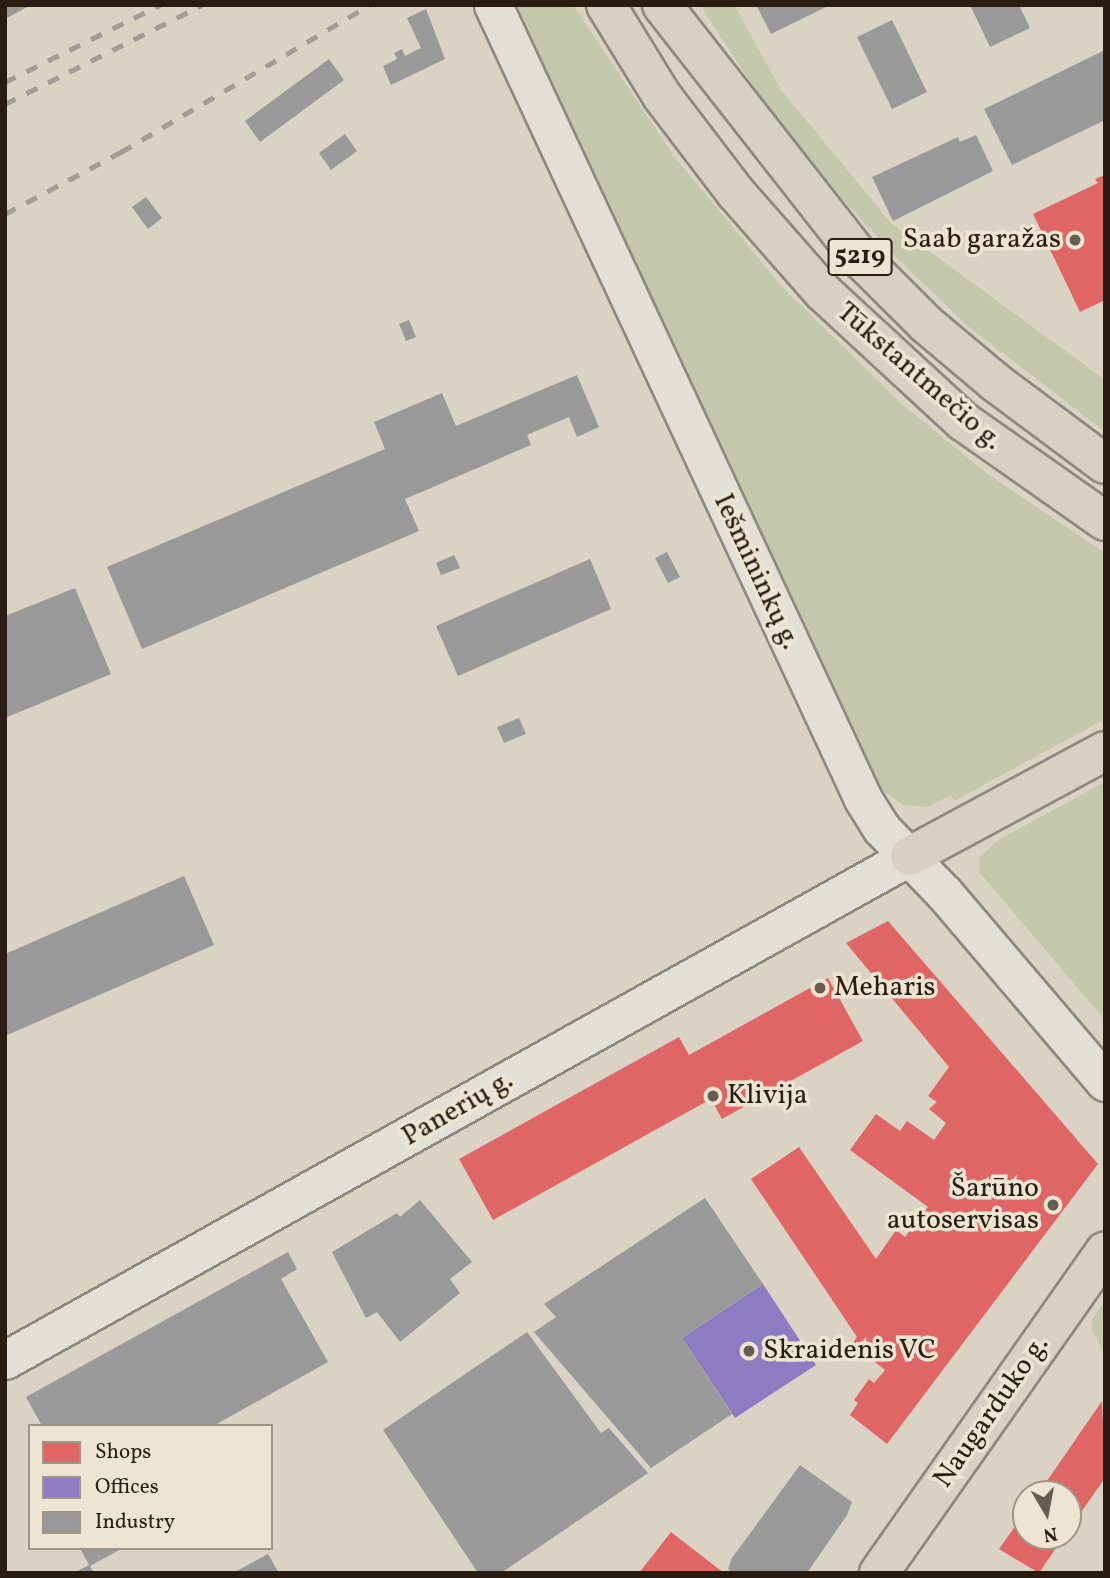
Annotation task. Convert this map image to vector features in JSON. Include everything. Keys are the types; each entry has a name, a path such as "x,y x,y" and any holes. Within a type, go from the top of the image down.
{"main road":[{"name":"Tūkstantmečio g.","path":"606,5 695,139 824,293 964,422 1105,522"},
{"name":"Tūkstantmečio g.","path":"662,5 863,261 926,324 985,374 1105,464"},
{"path":"910,856 1105,751"},
{"name":"Naugarduko g.","path":"879,1573 1105,1251"}],"street":[{"name":"Iešmininkų g.","path":"493,5 863,799 881,828 910,856 1105,1083"},
{"name":"Panerių g.","path":"5,1360 910,856"}],"green space":[{"path":"514,5 573,5 673,155 784,289 903,405 989,475 1105,553 1105,719 954,801 951,795 927,807 903,805 873,783"},
{"path":"700,5 734,5 781,90 892,224 1105,380 1105,432 969,327 901,262 837,193 765,104"},
{"path":"1105,782 1105,1020 980,873 979,858 998,840"},
{"path":"1105,1302 1105,1353 1092,1331 1092,1319"}],"building: Shops":[{"name":"Saab garažas","path":"1105,175 1105,300 1080,312 1033,214 1098,183 1095,179"},
{"path":"888,921 1098,1164 887,1444 850,1415 858,1403 854,1400 869,1379 874,1383 885,1370 852,1344 857,1337 751,1179 799,1147 876,1259 896,1230 905,1237 928,1207 850,1150 876,1114 900,1131 907,1121 934,1140 946,1123 929,1109 937,1102 928,1096 949,1067 846,943"},
{"path":"828,978 863,1041 722,1119 711,1099 493,1220 459,1159 679,1037 689,1055"},
{"path":"1102,1401 1105,1478 1082,1511 1082,1480 1048,1480"},
{"path":"1012,1531 1012,1550 1055,1550 1039,1573 999,1549"},
{"path":"671,1532 724,1573 639,1573"}],"building: Offices":[{"name":"Skraidenis VC","path":"763,1284 816,1365 735,1418 682,1338"}],"building: Industry":[{"path":"5,5 31,5 5,19"},
{"path":"756,5 830,5 771,34"},
{"path":"970,5 1019,5 1030,28 990,47"},
{"path":"426,9 445,59 391,85 383,66 397,59 394,53 402,49 405,56 421,48 407,18"},
{"path":"892,20 927,92 892,109 857,37"},
{"path":"1105,50 1105,120 1012,165 984,109"},
{"path":"329,59 344,80 260,142 245,121"},
{"path":"345,134 357,151 331,170 319,153"},
{"path":"976,135 993,171 893,221 872,177 958,137 960,142"},
{"path":"146,197 162,218 148,229 132,207"},
{"path":"409,320 416,337 406,341 399,324"},
{"path":"577,375 599,427 577,437 569,417 527,435 531,445 405,499 419,531 142,649 107,567 385,449 374,422 442,393 456,426"},
{"path":"667,552 680,577 668,583 655,558"},
{"path":"454,555 460,568 441,575 436,563"},
{"path":"590,559 611,609 458,676 436,626"},
{"path":"75,588 111,674 5,718 5,616"},
{"path":"519,718 526,734 504,743 497,727"},
{"path":"184,876 214,945 5,1036 5,954"},
{"path":"705,1198 763,1284 682,1338 732,1414 651,1468 534,1332 556,1317 544,1304"},
{"path":"420,1200 472,1262 450,1279 460,1293 400,1342 377,1312 366,1318 332,1252 397,1213 400,1217"},
{"path":"288,1252 297,1269 281,1279 328,1362 217,1424 41,1424 26,1397"},
{"path":"527,1332 601,1433 609,1428 648,1473 501,1573 478,1573 383,1430"},
{"path":"800,1465 852,1502 847,1515 807,1573 733,1573 728,1569 732,1558"},
{"path":"81,1550 119,1550 90,1566 94,1573 74,1573 89,1565"},
{"path":"268,1554 279,1573 233,1573"}],"railway":[{"path":"5,82 160,5"},
{"path":"5,104 202,5"},
{"path":"5,214 121,152 370,5"}],"place":[{"name":"Saab garažas","path":"1075,240"},
{"name":"Meharis","path":"820,988"},
{"name":"Klivija","path":"713,1096"},
{"name":"Šarūno autoservisas","path":"1053,1205"},
{"name":"Skraidenis VC","path":"749,1351"}]}
